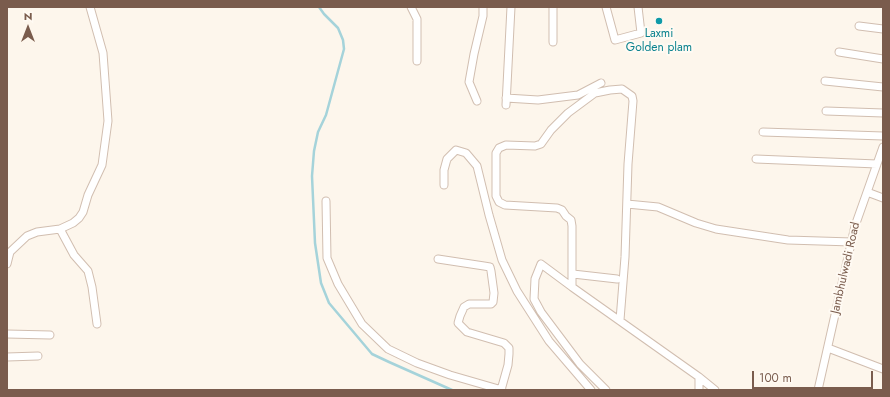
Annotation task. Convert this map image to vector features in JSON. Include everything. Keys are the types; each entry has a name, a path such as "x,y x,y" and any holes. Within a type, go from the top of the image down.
{"street":[{"path":"7,264 10,252 27,236 38,232 60,229 73,223 83,212 88,195 102,165 108,121 103,53 90,7"},
{"path":"412,7 418,19 417,61"},
{"path":"477,101 469,82 483,16 483,7"},
{"path":"511,7 506,102 578,95 601,83"},
{"path":"552,7 553,42"},
{"path":"606,7 615,40 640,33 638,7"},
{"path":"859,26 883,29"},
{"path":"839,52 883,59"},
{"path":"826,81 883,87"},
{"path":"572,287 571,220 562,210 557,208 505,205 499,202 496,196 496,153 499,148 506,146 535,146 541,144 551,130 568,113 595,93 622,89 632,96 633,101 625,257 620,320"},
{"path":"826,110 883,113"},
{"path":"763,132 883,136"},
{"name":"Jambhulwadi Road","path":"818,390 855,226 883,148"},
{"path":"444,184 444,170 447,159 456,150 466,153 477,166 502,260 517,291 549,341 591,390"},
{"path":"756,159 877,164"},
{"path":"867,192 883,198"},
{"path":"326,201 327,258 338,284 362,324 388,348 417,363 450,375 502,390 510,354 509,348 504,343 466,332 458,323 464,307 469,304 491,304 493,302 492,271 490,267 438,259"},
{"path":"627,204 658,207 696,223 716,229 788,240 852,242"},
{"path":"60,229 74,256 88,271 92,287 97,324"},
{"path":"606,390 580,364 541,312 534,299 534,279 541,264 715,390"},
{"path":"573,274 617,279"},
{"path":"7,334 50,335"},
{"path":"828,348 883,369"},
{"path":"7,357 38,356"},
{"path":"699,377 699,390"}],"waterway":[{"path":"319,7 338,28 343,40 344,49 326,115 318,132 314,151 312,176 315,243 321,283 329,303 372,354 452,390"}],"place":[{"name":"Laxmi Golden plam","path":"659,21"}]}
